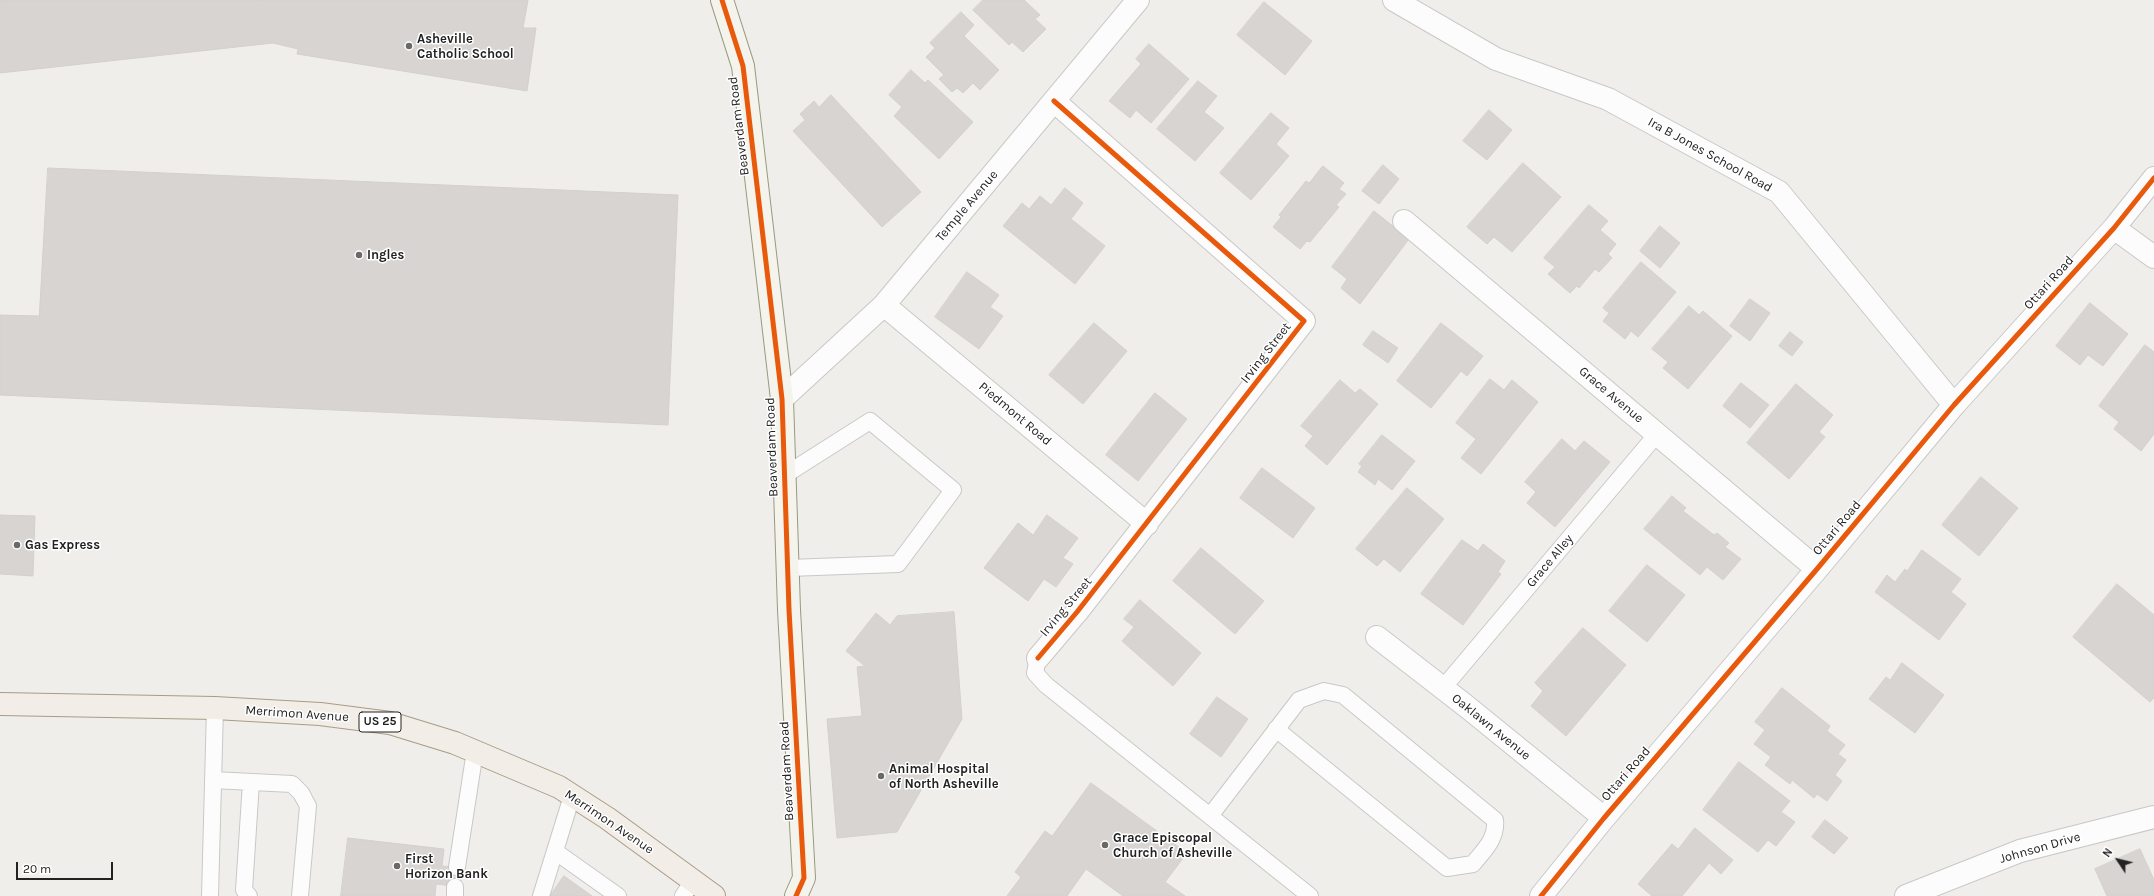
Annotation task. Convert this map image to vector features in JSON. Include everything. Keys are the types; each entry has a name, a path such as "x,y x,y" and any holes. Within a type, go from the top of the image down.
{"main road":[{"name":"Merrimon Avenue","path":"0,704 215,708 320,714 390,723 475,751 559,787 607,818 688,888 714,896"}],"street":[{"name":"Beaverdam Road","path":"722,0 743,66 782,398 804,878 796,896"},
{"name":"Temple Avenue","path":"782,398 884,305 1138,0"},
{"name":"Ira B Jones School Road","path":"1394,0 1496,59 1608,99 1779,192 1954,405"},
{"name":"Irving Street","path":"1038,658 1077,612 1147,524 1304,321 1054,101"},
{"name":"Ottari Road","path":"1540,896 1604,818 1817,569 1954,405 2114,228 2154,178"},
{"name":"Grace Avenue","path":"1404,221 1817,569"},
{"path":"2114,228 2154,258"},
{"name":"Piedmont Road","path":"884,305 1147,524"},
{"name":"Oaklawn Avenue","path":"1377,637 1443,688 1604,818"},
{"name":"Johnson Drive","path":"1906,896 2020,850 2154,817"}],"lane":[{"path":"785,475 870,421 953,490 898,564 789,568"},
{"name":"Grace Alley","path":"1443,688 1657,434"},
{"path":"1038,658 1035,673 1040,680 1310,896"},
{"path":"1210,816 1276,729 1299,700 1324,691 1343,696 1495,820 1496,830 1492,841 1473,864 1447,868 1276,729"},
{"path":"210,896 215,708"},
{"path":"457,867 475,751"},
{"path":"213,780 292,784 301,793 308,806 300,896"},
{"path":"249,896 244,890 251,782"},
{"path":"544,894 572,796"},
{"path":"556,852 618,896"}],"building":[{"name":"Asheville Catholic School","path":"0,0 528,0 523,28 536,28 527,91 297,54 298,49 273,43 0,73"},
{"path":"983,0 1024,0 1040,15 1035,19 1046,29 1023,52 1012,42 1009,45 973,10"},
{"path":"1264,2 1312,41 1285,75 1237,35"},
{"path":"961,12 974,25 964,36 999,70 980,90 973,83 963,93 957,88 952,92 939,79 944,75 926,57 935,48 930,43"},
{"path":"1149,44 1189,79 1151,123 1136,110 1130,118 1109,101 1141,64 1136,59"},
{"path":"911,70 925,83 928,80 973,122 939,159 894,116 902,107 889,95"},
{"path":"1198,81 1217,96 1204,112 1224,128 1195,161 1157,129"},
{"path":"831,95 921,192 882,227 793,131 805,120 800,114 814,101 819,107"},
{"path":"1489,110 1512,130 1487,160 1463,141"},
{"path":"1271,113 1289,128 1276,144 1289,156 1251,200 1220,173"},
{"path":"1523,163 1561,197 1512,252 1494,237 1487,244 1467,227"},
{"path":"1383,165 1399,179 1379,204 1362,191"},
{"path":"1323,166 1344,183 1339,189 1346,194 1336,205 1339,207 1310,242 1307,241 1300,249 1273,227 1281,217 1279,215 1306,181 1309,183"},
{"name":"Ingles","path":"48,168 678,195 668,425 0,395 0,315 39,316"},
{"path":"1065,188 1083,203 1071,219 1105,246 1075,284 1003,226 1022,203 1029,209 1040,196 1051,205"},
{"path":"1589,205 1608,221 1600,230 1616,244 1608,254 1612,258 1599,272 1595,269 1579,288 1577,286 1570,293 1548,274 1555,267 1544,258"},
{"path":"1374,211 1409,239 1360,304 1341,288 1347,279 1332,267"},
{"path":"1660,226 1680,243 1660,268 1640,251"},
{"path":"1641,262 1676,292 1638,337 1631,331 1625,339 1603,321 1609,313 1603,308"},
{"path":"967,272 999,295 990,307 1003,316 979,349 935,317"},
{"path":"1750,299 1770,313 1750,341 1730,326"},
{"path":"2090,303 2128,334 2103,366 2088,355 2080,365 2056,346"},
{"path":"1689,306 1699,315 1703,311 1732,336 1688,389 1663,368 1668,362 1652,349"},
{"path":"1094,323 1127,351 1083,404 1049,375"},
{"path":"1441,323 1483,356 1467,376 1461,371 1431,408 1397,381"},
{"path":"1373,331 1398,348 1388,363 1363,345"},
{"path":"1790,332 1803,342 1792,356 1779,346"},
{"path":"2145,345 2154,352 2154,434 2141,451 2114,429 2119,422 2099,406"},
{"path":"1490,379 1504,390 1512,380 1538,402 1481,474 1461,458 1476,439 1456,423"},
{"path":"1340,380 1355,393 1360,389 1378,404 1327,465 1305,446 1313,436 1301,426"},
{"path":"1741,383 1769,405 1750,428 1723,406"},
{"path":"1796,384 1833,415 1819,432 1825,437 1789,479 1747,443"},
{"path":"1155,393 1187,419 1138,481 1106,455"},
{"path":"1382,435 1415,461 1392,490 1378,479 1375,485 1358,472 1362,466 1359,464"},
{"path":"1562,439 1575,451 1584,441 1610,462 1555,527 1527,503 1536,492 1525,482"},
{"path":"1262,468 1315,508 1293,538 1240,498"},
{"path":"1981,477 2018,508 1979,556 1942,525"},
{"path":"1407,488 1444,519 1400,572 1384,559 1377,566 1356,549"},
{"path":"1672,496 1686,508 1683,511 1714,535 1717,533 1729,543 1725,547 1741,559 1723,580 1707,567 1700,575 1644,529"},
{"name":"Gas Express","path":"0,515 35,516 33,576 0,574"},
{"path":"1047,515 1078,538 1063,558 1073,564 1056,587 1044,579 1028,601 984,568 1018,523 1033,535"},
{"path":"1462,540 1478,551 1483,544 1505,561 1498,572 1501,574 1463,625 1421,594"},
{"path":"1201,548 1264,601 1235,634 1173,581"},
{"path":"1922,550 1961,579 1951,592 1966,604 1939,640 1875,592 1887,575 1895,582 1905,569 1907,571"},
{"path":"1647,565 1685,595 1647,642 1609,611"},
{"path":"2117,584 2154,615 2154,698 2150,702 2073,637"},
{"path":"1140,600 1201,653 1173,686 1122,641 1134,627 1124,619"},
{"name":"Animal Hospital of North Asheville","path":"954,612 962,719 897,832 837,838 827,719 862,716 857,667 865,666 846,651 876,613 890,625 897,616"},
{"path":"1583,628 1626,665 1566,736 1531,706 1543,691 1535,683"},
{"path":"1902,663 1944,695 1915,733 1869,699 1886,677 1890,680"},
{"path":"1782,688 1830,726 1827,731 1845,745 1838,754 1846,760 1835,775 1842,781 1827,801 1817,794 1814,798 1792,780 1790,784 1765,765 1771,757 1754,744 1765,730 1755,722"},
{"path":"1217,697 1248,719 1221,757 1190,734"},
{"path":"1739,762 1790,801 1781,812 1795,822 1776,846 1768,840 1758,852 1703,810"},
{"name":"Grace Episcopal Church of Asheville","path":"1091,783 1187,853 1165,882 1185,896 1123,896 1086,869 1067,896 1007,896 1021,877 1015,872 1045,831 1052,836"},
{"path":"1825,820 1848,838 1834,854 1812,837"},
{"path":"1695,828 1733,860 1721,874 1709,863 1682,896 1652,896 1638,884 1672,844 1678,849"},
{"name":"First Horizon Bank","path":"348,838 444,849 442,866 462,868 460,887 436,884 435,896 341,896"},
{"path":"2140,849 2154,880 2154,896 2107,896 2095,869"},
{"path":"564,876 592,896 550,896"}],"cycle path":[{"path":"722,0 743,66 782,399 789,610 804,878 796,896"},
{"path":"1038,658 1077,612 1304,321 1054,101"},
{"path":"1541,896 1604,818 1817,569 1954,405 2114,228 2154,178"}],"place":[{"name":"Asheville Catholic School","path":"409,46"},
{"name":"Ingles","path":"359,255"},
{"name":"Gas Express","path":"17,545"},
{"name":"Animal Hospital of North Asheville","path":"881,776"},
{"name":"Grace Episcopal Church of Asheville","path":"1105,845"},
{"name":"First Horizon Bank","path":"397,866"}]}
